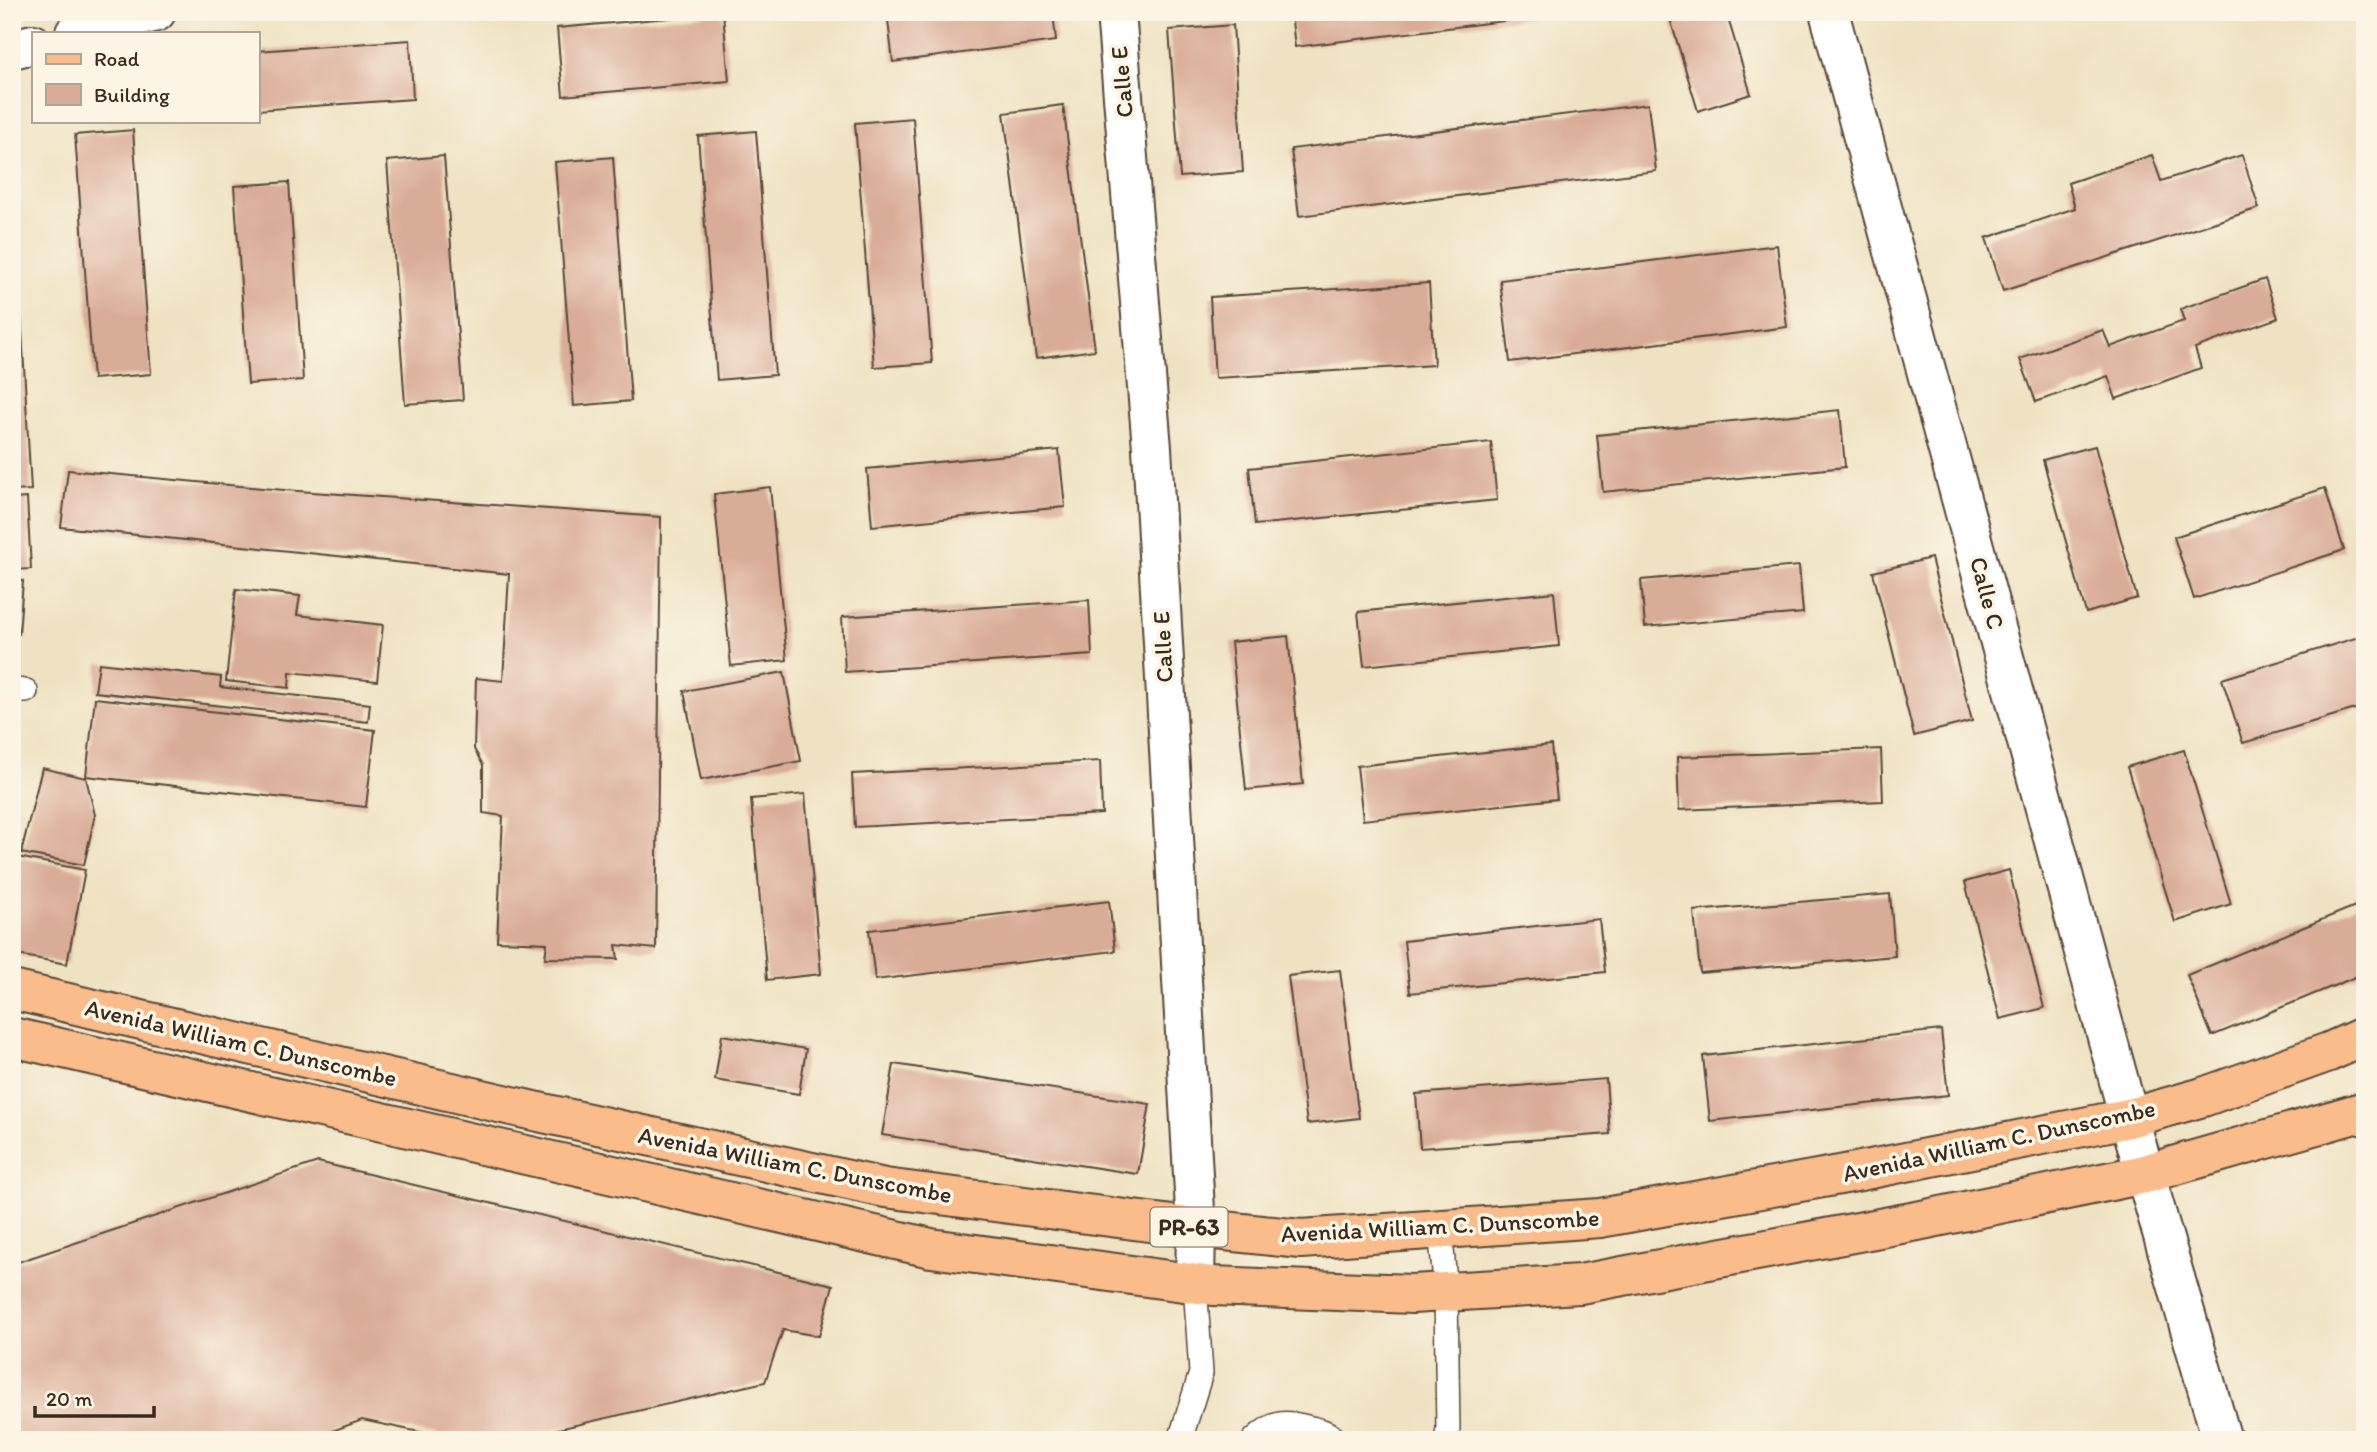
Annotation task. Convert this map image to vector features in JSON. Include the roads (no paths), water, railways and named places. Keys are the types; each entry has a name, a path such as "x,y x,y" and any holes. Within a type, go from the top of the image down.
{"main road":[{"name":"Avenida William C. Dunscombe","path":"12,990 525,1109 884,1188 1301,1239 1600,1218 1845,1174 2129,1118 2203,1097 2329,1052 2365,1036"},
{"path":"150,1069 160,1024"},
{"name":"Avenida William C. Dunscombe","path":"12,1037 931,1248 1213,1286 1412,1294 1580,1283 1917,1221 2145,1174 2362,1114"}],"street":[{"path":"79,32 156,12"},
{"name":"Calle E","path":"1116,12 1152,447 1196,1228 1195,1283"},
{"name":"Calle C","path":"1829,12 2129,1118 2222,1440"},
{"path":"12,49 32,44"}],"lane":[{"path":"1440,1229 1446,1292 1446,1440"},
{"path":"1180,1440 1201,1373 1195,1283"},
{"path":"1254,1440 1268,1428 1287,1421 1328,1432 1336,1440"}]}
